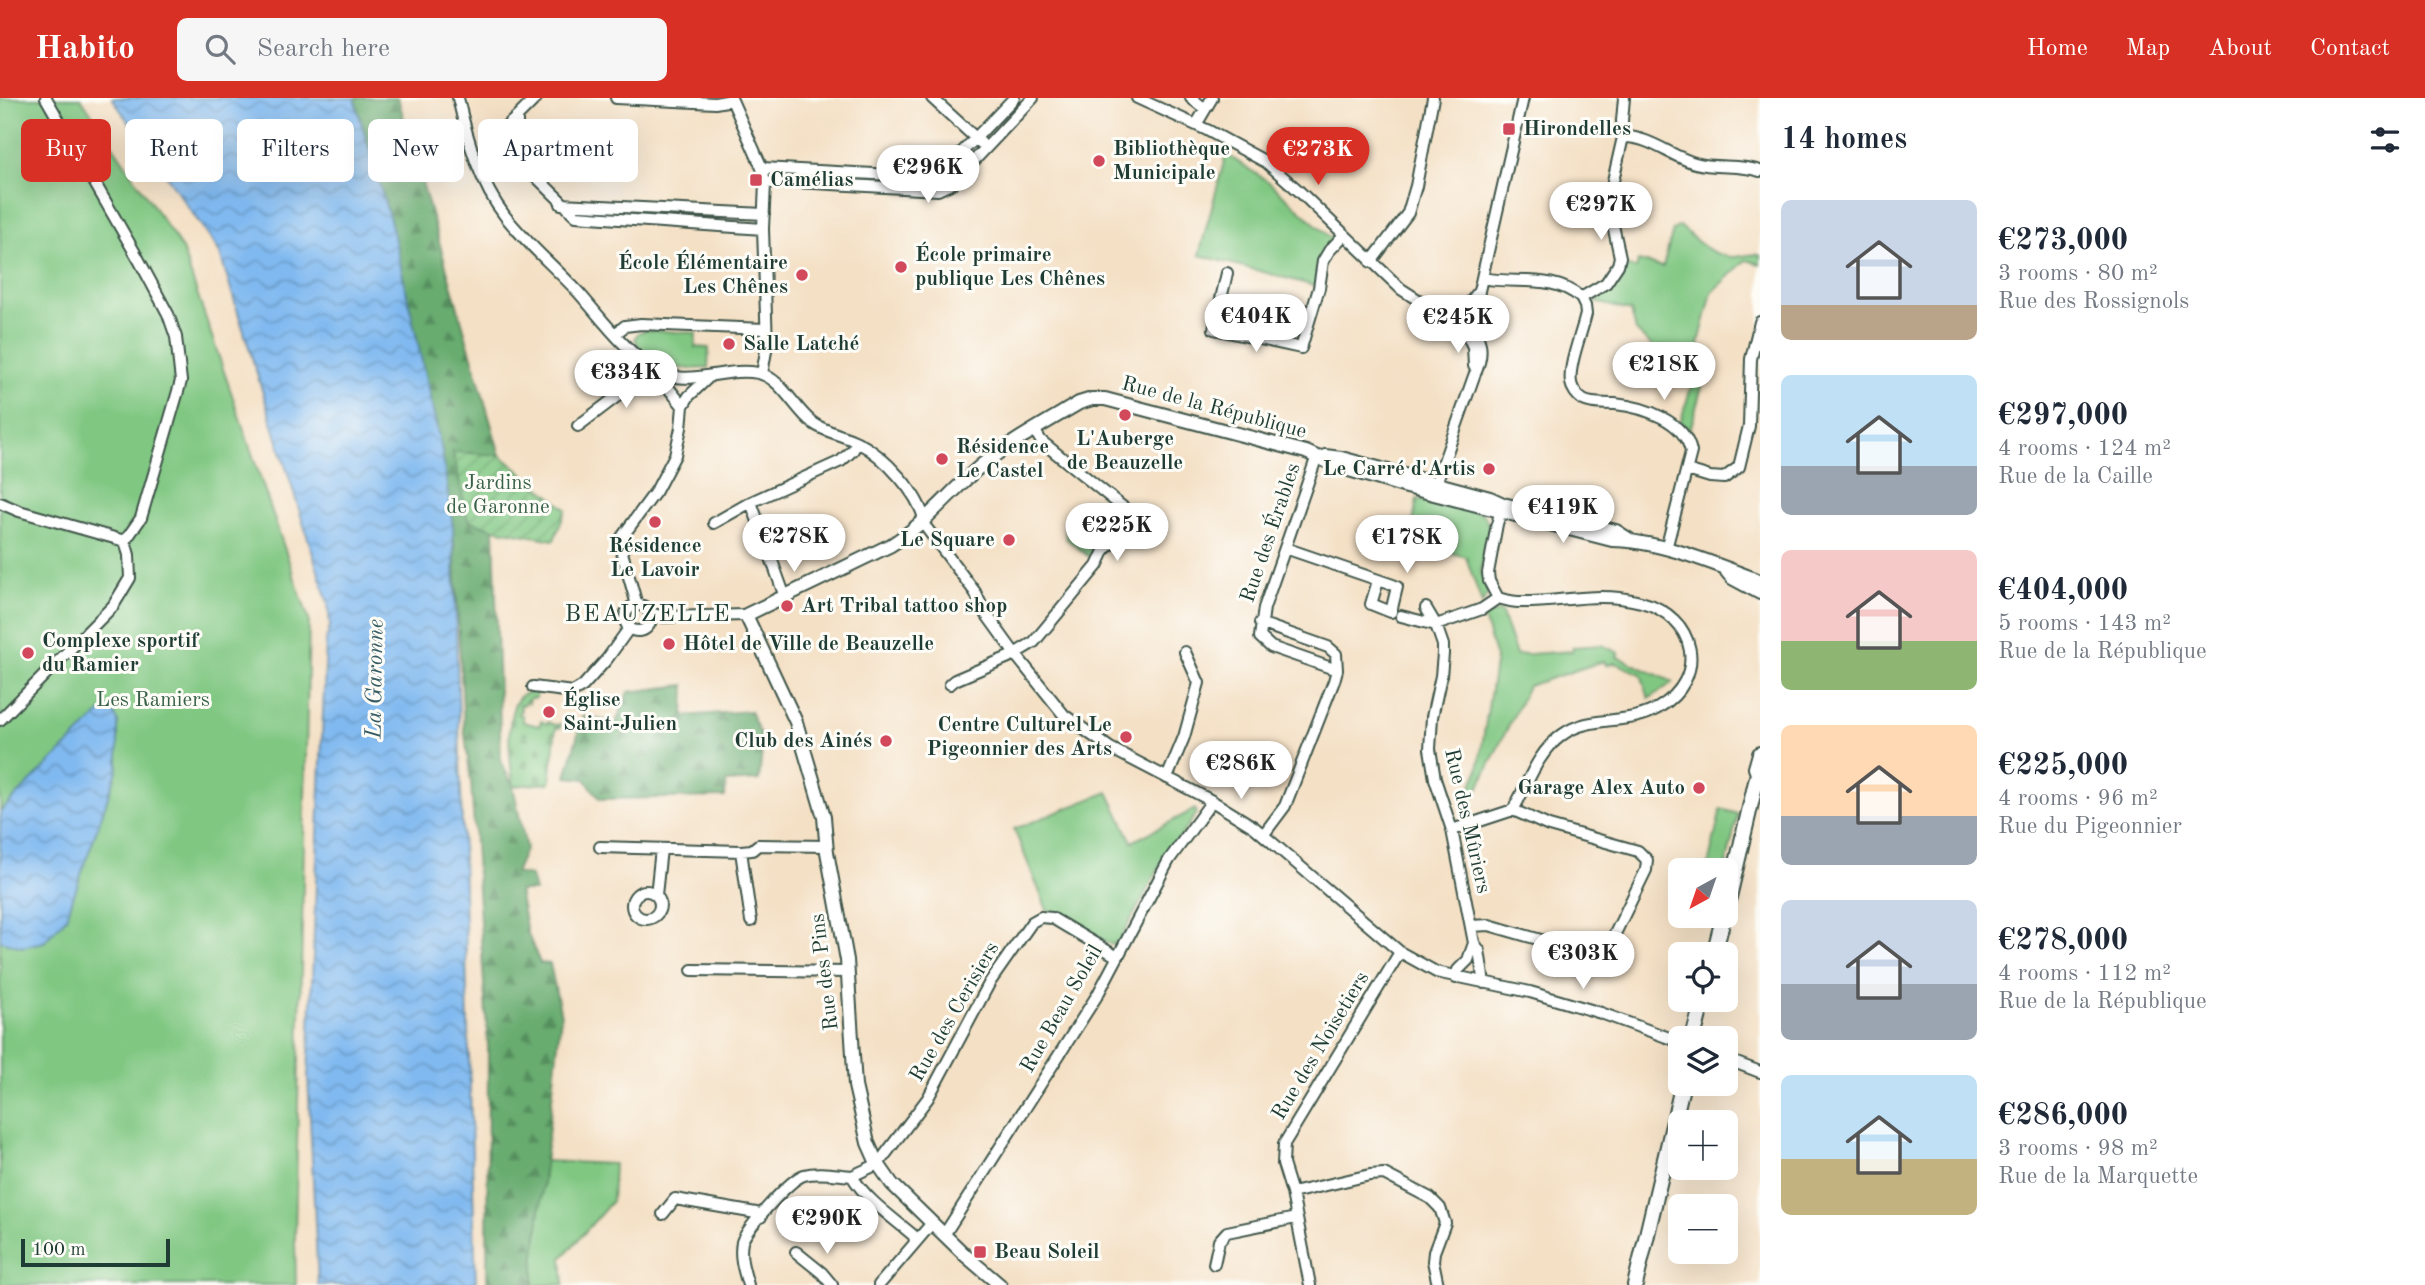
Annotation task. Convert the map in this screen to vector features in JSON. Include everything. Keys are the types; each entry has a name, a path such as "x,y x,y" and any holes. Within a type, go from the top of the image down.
{"main road":[{"path":"1738,860 1759,772 1756,768 1760,754"},
{"path":"1635,1285 1679,1096"}],"street":[{"path":"46,98 139,260 168,314 176,337 181,381 141,518 125,541"},
{"path":"458,98 482,175 505,215 615,334 653,369 683,405"},
{"path":"536,98 517,117 514,155 576,216 764,229"},
{"path":"616,98 691,103 702,99 715,103 732,99 762,168 765,183 767,345 762,374"},
{"path":"932,98 985,148"},
{"path":"762,168 930,177 941,174 1014,98"},
{"path":"765,183 796,182 938,190 953,183 1033,98"},
{"path":"1137,98 1238,145 1273,167 1401,289 1476,332 1481,362 1434,488"},
{"path":"1191,98 1204,108"},
{"path":"1196,125 1212,98"},
{"path":"1371,262 1408,213 1433,98"},
{"path":"1464,324 1476,318 1479,291 1523,98"},
{"path":"1581,298 1606,283 1620,257 1611,216 1610,194 1623,136 1624,98"},
{"path":"1623,136 1636,136 1694,163 1721,167 1743,166 1760,171"},
{"path":"856,173 856,186"},
{"path":"561,204 764,214"},
{"path":"1227,273 1214,329 1301,348 1319,288 1323,261 1344,234"},
{"path":"1482,278 1544,282 1566,287 1581,298 1586,306 1586,314 1571,371 1571,383 1575,393 1583,400 1593,403 1639,409 1681,430 1689,441 1691,452 1666,549"},
{"path":"1464,324 1479,291"},
{"path":"1687,470 1724,478 1739,467 1749,426 1751,359 1760,322"},
{"path":"615,334 625,326 641,324 765,329"},
{"path":"653,369 672,377 762,374 775,382 814,424 869,449 889,466 918,503 925,526 975,592 984,611 1054,704 1079,727 1110,748 1212,801 1264,834 1400,952 1436,972 1530,992 1590,1009 1668,1038"},
{"path":"578,426 653,369"},
{"path":"636,605 621,549 622,537 656,491 675,456 683,405 710,376"},
{"name":"Rue de la République","path":"746,615 910,534 985,463 1079,403 1105,398 1317,456 1339,467 1490,498 1502,511 1616,531 1630,540 1734,570 1760,581"},
{"path":"950,684 1016,654 1034,642 1097,566 1105,549 1117,539 1127,518 1125,509 1041,441 1035,431"},
{"path":"714,523 751,502 841,461 857,442"},
{"name":"Rue des Érables","path":"1261,623 1328,647 1336,654 1337,670 1271,647 1260,637 1261,623 1317,456"},
{"path":"751,502 785,597"},
{"path":"0,503 19,511 125,541"},
{"path":"1502,511 1488,573 1498,598 1515,603 1594,596 1638,601 1658,607 1680,624 1686,636 1691,660 1681,689 1657,709 1641,715 1587,723 1561,736 1535,763 1513,810"},
{"path":"0,720 113,606 130,578 125,541"},
{"path":"1285,548 1378,580"},
{"name":"Rue de la République","path":"1724,569 1732,578 1760,593"},
{"path":"1401,616 1436,625 1482,609 1498,598"},
{"path":"636,605 645,607 650,613 651,621 646,628 638,631 630,628 625,619 626,614 636,605"},
{"name":"Rue des Mûriers","path":"1426,608 1443,645 1430,749 1435,779 1452,830 1484,983"},
{"path":"650,613 664,617 746,615"},
{"name":"Rue des Pins","path":"746,615 801,735 821,806 848,972 855,1086 869,1143 877,1164 892,1185 1000,1285"},
{"path":"533,687 573,692 583,686 630,628"},
{"path":"1167,778 1184,737 1199,683 1185,652"},
{"path":"1264,834 1285,806 1337,670"},
{"name":"Rue Beau Soleil","path":"944,1235 1098,994 1169,860 1212,801"},
{"path":"1452,830 1513,810 1549,827 1638,851 1647,860 1646,870 1610,944 1601,953 1589,954 1489,925 1471,926"},
{"path":"600,847 741,851 752,850 758,845 827,846"},
{"path":"656,895 661,849"},
{"path":"741,851 751,921"},
{"name":"Rue des Cerisiers","path":"877,1164 929,1098 990,982 1032,922 1041,917 1052,918 1116,956"},
{"path":"1456,978 1475,943"},
{"name":"Rue des Noisetiers","path":"1310,1285 1292,1193 1283,1164 1284,1144 1400,952"},
{"path":"692,970 848,972"},
{"path":"1738,1064 1760,1072"},
{"path":"748,1285 741,1255 744,1238 793,1180 806,1174 852,1176 877,1164"},
{"path":"1292,1193 1384,1174 1430,1198 1440,1208 1445,1223 1433,1252 1438,1285"},
{"path":"852,1176 861,1191 914,1236 915,1242"},
{"path":"663,1214 675,1199 757,1213 761,1217"},
{"path":"1214,1264 1219,1241 1227,1232 1296,1218"},
{"path":"879,1285 932,1223"},
{"path":"796,1252 832,1285"}],"green space":[{"name":"Les Ramiers","path":"0,98 81,98 95,119 21,119 21,182 111,182 111,143 125,164 125,182 137,182 182,249 309,620 296,1285 0,1285"},
{"path":"354,98 398,98 404,119 368,119 368,146"},
{"path":"1226,154 1269,182 1333,240 1315,286 1199,255"},
{"path":"379,182 422,182 500,455 453,453 468,520 494,529 501,762 513,786 526,848 515,873 531,876 535,891 519,891 527,932 540,963 550,964 561,1016 534,1285 487,1285 488,1046 471,782 464,727 453,527 442,452 392,227"},
{"path":"1680,226 1703,246 1724,256 1760,255 1760,264 1746,260 1712,292 1699,343 1705,375 1690,430 1680,423 1692,384 1636,331 1631,311 1596,302 1621,282 1627,266 1636,269 1638,261 1663,267 1673,230"},
{"path":"645,330 696,333 695,347 709,348 708,368 676,368 655,362 639,348 635,338"},
{"name":"Jardins de Garonne","path":"453,452 500,455 566,509 554,540 494,529 468,520"},
{"path":"1417,499 1482,513 1485,516 1488,541 1485,542 1481,571 1488,593 1482,604 1466,557 1410,541"},
{"path":"1082,502 1095,504 1107,513 1111,507 1117,514 1117,524 1088,556 1066,538 1065,523"},
{"path":"1501,611 1516,655 1572,651 1573,647 1602,645 1619,653 1617,657 1673,682 1649,699 1641,674 1615,663 1606,665 1604,661 1528,686 1468,809 1463,806 1478,771 1496,658 1483,616"},
{"path":"685,685 684,716 750,711 763,741 759,780 726,782 725,797 600,799 585,779 566,777 583,716 616,723 628,692"},
{"path":"537,692 536,698 530,698 529,703 527,700 523,705 520,704 521,711 518,713 523,716 523,722 539,726 541,721 561,724 560,728 556,727 550,783 513,786 509,735 513,709 518,699 526,693"},
{"path":"1108,792 1132,842 1195,809 1197,813 1160,866 1120,940 1112,945 1047,910 1014,829"},
{"path":"1721,809 1738,814 1728,858 1710,858"},
{"path":"545,1161 614,1164 612,1201 562,1258 564,1285 534,1285"}],"water":[{"name":"La Garonne","path":"112,98 354,98 368,146 368,182 379,182 392,227 442,452 453,527 476,1285 318,1285 308,1077 326,640 330,626 328,603 219,251 171,182 223,182 223,119 127,119"},
{"path":"112,707 118,722 118,768 66,918 44,942 23,947 0,941 0,812 101,712"}],"place":[{"name":"Hirondelles","path":"1509,129"},
{"name":"Bibliothèque Municipale","path":"1099,161"},
{"name":"Camélias","path":"756,180"},
{"name":"École primaire publique Les Chênes","path":"901,267"},
{"name":"École Élémentaire Les Chênes","path":"802,275"},
{"name":"Salle Latché","path":"729,344"},
{"name":"L'Auberge de Beauzelle","path":"1125,415"},
{"name":"Résidence Le Castel","path":"942,459"},
{"name":"Le Carré d'Artis","path":"1489,469"},
{"name":"Résidence Le Lavoir","path":"655,522"},
{"name":"Le Square","path":"1009,540"},
{"name":"Art Tribal tattoo shop","path":"787,606"},
{"name":"Hôtel de Ville de Beauzelle","path":"669,644"},
{"name":"Complexe sportif du Ramier","path":"28,653"},
{"name":"Église Saint-Julien","path":"549,712"},
{"name":"Centre Culturel Le Pigeonnier des Arts","path":"1126,737"},
{"name":"Club des Ainés","path":"886,741"},
{"name":"Garage Alex Auto","path":"1699,788"},
{"name":"Beau Soleil","path":"980,1252"}],"district":[{"name":"BEAUZELLE","path":"648,615"}]}
